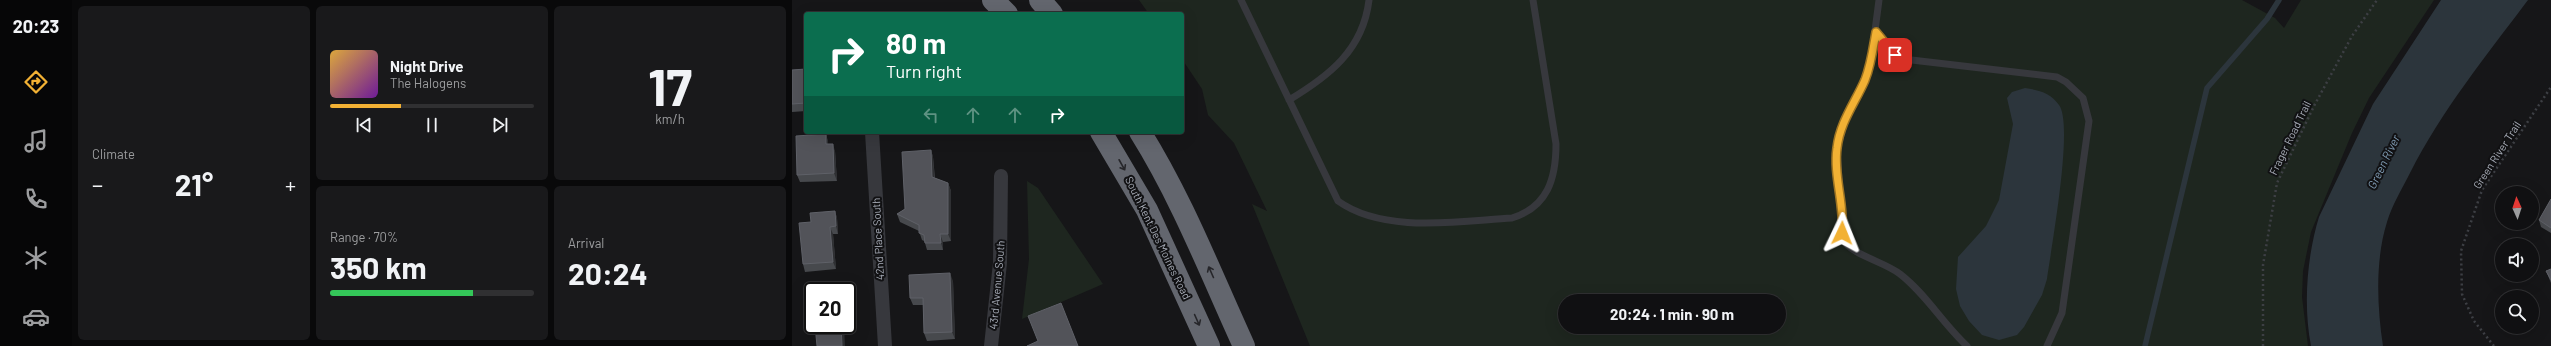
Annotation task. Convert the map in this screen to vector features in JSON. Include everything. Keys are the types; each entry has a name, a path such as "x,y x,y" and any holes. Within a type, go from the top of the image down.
{"highway":[{"path":"993,0 1005,12"},
{"path":"1040,0 1050,12"},
{"name":"South Kent Des Moines Road","path":"1102,134 1147,210 1209,346"},
{"path":"1141,134 1156,157 1188,223 1244,346"}],"street":[{"name":"42nd Place South","path":"872,134 885,346"},
{"name":"43rd Avenue South","path":"991,346 1000,263 1001,176"}],"lane":[{"path":"1241,0 1338,201 1349,209 1372,216 1414,223 1512,218 1527,214 1538,204 1548,190 1556,162 1554,124 1534,0"},
{"path":"1289,100 1320,82 1337,66 1358,39 1369,0"},
{"path":"1880,0 1871,61 1865,80 1846,118 1837,149 1843,240 1852,250 1879,261 1909,281 1967,346"},
{"path":"1876,32 1895,55 1903,59 2057,77 2066,82 2083,98 2089,121 2062,313 2047,346"}],"path":[{"name":"Frager Road Trail","path":"2263,346 2263,265 2277,183 2317,99 2352,36 2377,0"},
{"name":"Green River Trail","path":"2494,346 2474,321 2462,294 2461,251 2482,190 2551,87"}],"shaded area":[{"path":"1139,0 2242,0 2275,18 2284,28 2301,0 2434,0 2369,98 2352,133 2311,232 2303,271 2302,297 2308,346 1310,346 1252,204 1267,211 1234,143 1208,115 1202,89 1184,62 1184,12 1148,12"},
{"path":"1027,181 1038,188 1103,284 1022,319 1029,259"}],"water":[{"name":"Green River","path":"2441,0 2528,0 2450,105 2423,150 2392,209 2387,222 2380,252 2378,300 2383,346 2311,346 2307,314 2309,264 2319,217 2373,104"},
{"path":"2025,88 2048,95 2059,105 2063,117 2063,161 2057,216 2047,279 2042,295 2024,327 2017,335 1999,340 1982,335 1969,321 1960,306 1956,289 1958,257 1986,226 1999,200 2013,124 2007,98 2012,92"}],"building":[{"path":"804,69 804,103 792,104 792,70"},
{"path":"826,134 826,144 833,144 834,173 797,175 796,136"},
{"path":"931,150 932,177 948,183 948,234 940,234 941,243 925,243 924,235 919,233 919,225 897,214 905,209 902,152"},
{"path":"2551,199 2551,228 2539,220"},
{"path":"835,211 836,226 830,227 833,262 803,264 799,223 811,222 810,213"},
{"path":"2551,269 2551,280 2546,271"},
{"path":"950,273 952,332 924,333 923,298 910,298 909,275"},
{"path":"1061,303 1078,346 1027,346 1038,341 1028,316"},
{"path":"816,334 841,334 842,346 817,346"}],"waterway":[{"path":"2145,346 2207,88 2267,19 2279,0"}],"route":[{"path":"1842,233 1843,212 1837,171 1837,149 1840,132 1865,80 1871,61 1876,32 1895,55"}]}
